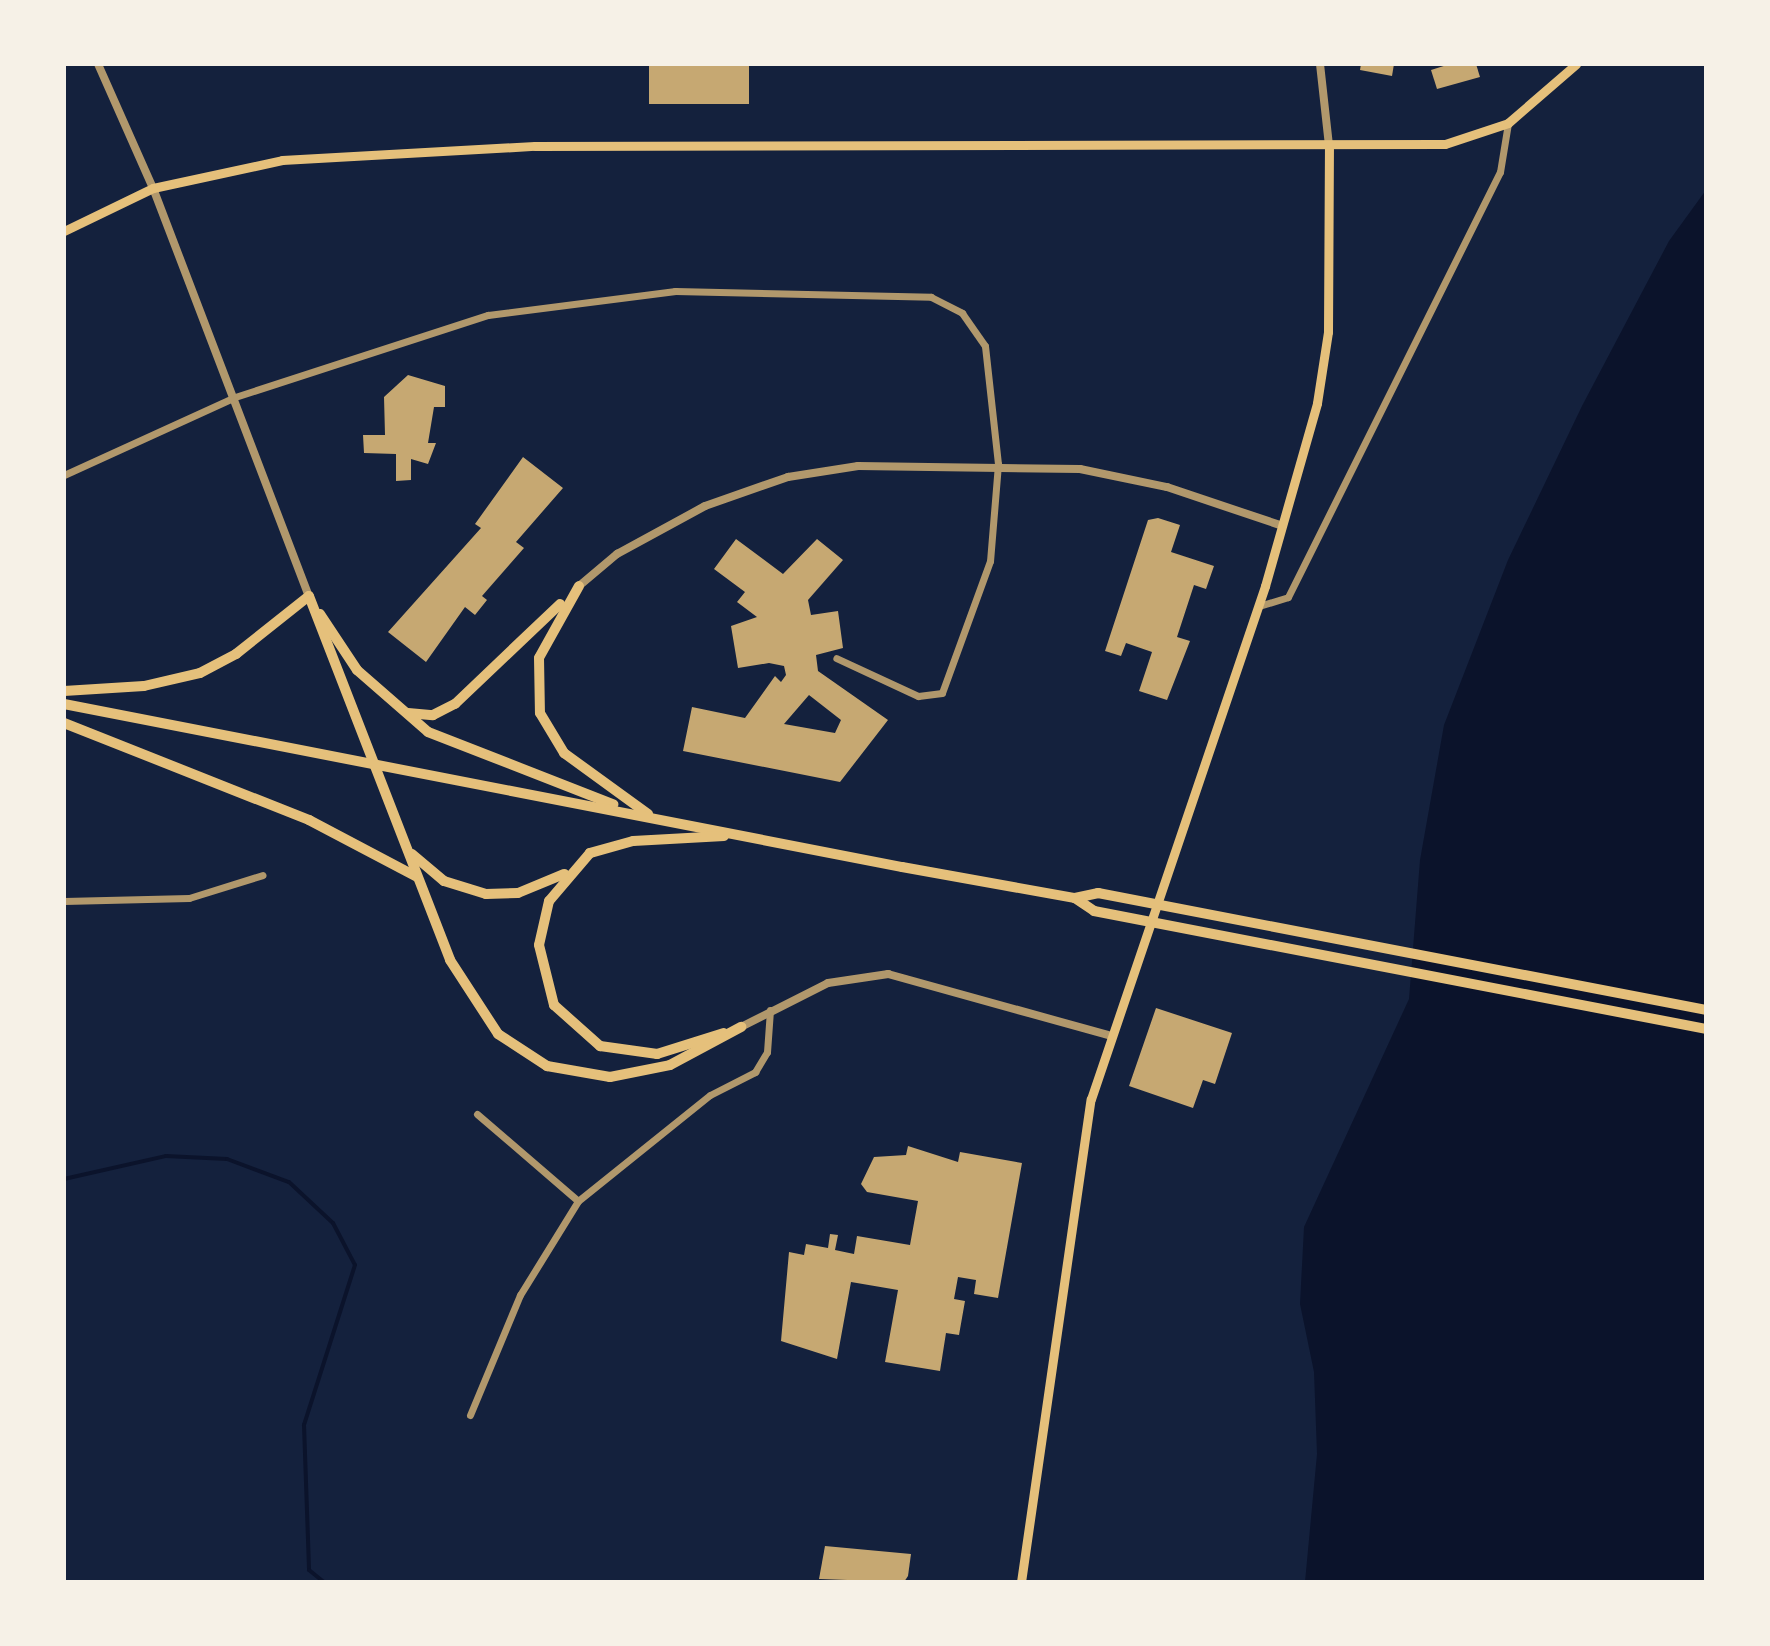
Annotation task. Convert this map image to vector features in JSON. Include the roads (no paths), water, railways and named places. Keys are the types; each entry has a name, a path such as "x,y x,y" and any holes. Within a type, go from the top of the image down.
{"main road":[{"path":"64,231 153,188 282,160 535,146 1445,144 1508,123 1576,64"},
{"path":"1021,1582 1079,1163 1108,1035 1259,606 1283,526 1326,356 1329,146"},
{"path":"404,712 433,715 455,704 579,586"},
{"path":"579,586 539,658 540,713 564,753 653,817"},
{"path":"64,691 144,686 200,673 236,654 309,596"},
{"path":"309,596 357,670 404,712 493,763 653,817"},
{"path":"309,596 406,847 472,1003 530,1058 568,1072 624,1076 670,1065 741,1027"},
{"path":"64,704 1075,898 1098,893 1706,1010"},
{"path":"64,723 309,820 421,881"},
{"path":"741,1027 648,1055 583,1036 554,1005 539,966 541,925 568,873 590,853 633,841 742,835"},
{"path":"406,847 444,881 486,894 518,893 568,873"},
{"path":"1075,898 1094,911 1706,1029"}],"street":[{"path":"98,64 153,188 309,596"},
{"path":"1320,64 1329,146"},
{"path":"1259,606 1281,602 1293,587 1500,172 1508,123"},
{"path":"64,475 235,397 447,326 585,299 675,291 931,297 962,313 985,346 998,464 980,599 948,682 929,698 836,658"},
{"path":"579,586 680,517 788,477 858,466 998,464 1136,478 1283,526"},
{"path":"64,901 189,898 263,875"},
{"path":"741,1027 828,983 888,974 1108,1035"},
{"path":"470,1415 520,1295 578,1201 697,1104 755,1072 767,1052 770,1010"},
{"path":"477,1114 578,1201"}],"water":[{"path":"1706,190 1706,1582 1305,1582 1317,1454 1314,1372 1300,1304 1304,1227 1409,999 1420,860 1444,725 1508,560 1582,406 1669,241"}],"waterway":[{"path":"64,1179 166,1156 227,1159 289,1182 333,1223 355,1265 304,1425 309,1570 324,1582"}]}
